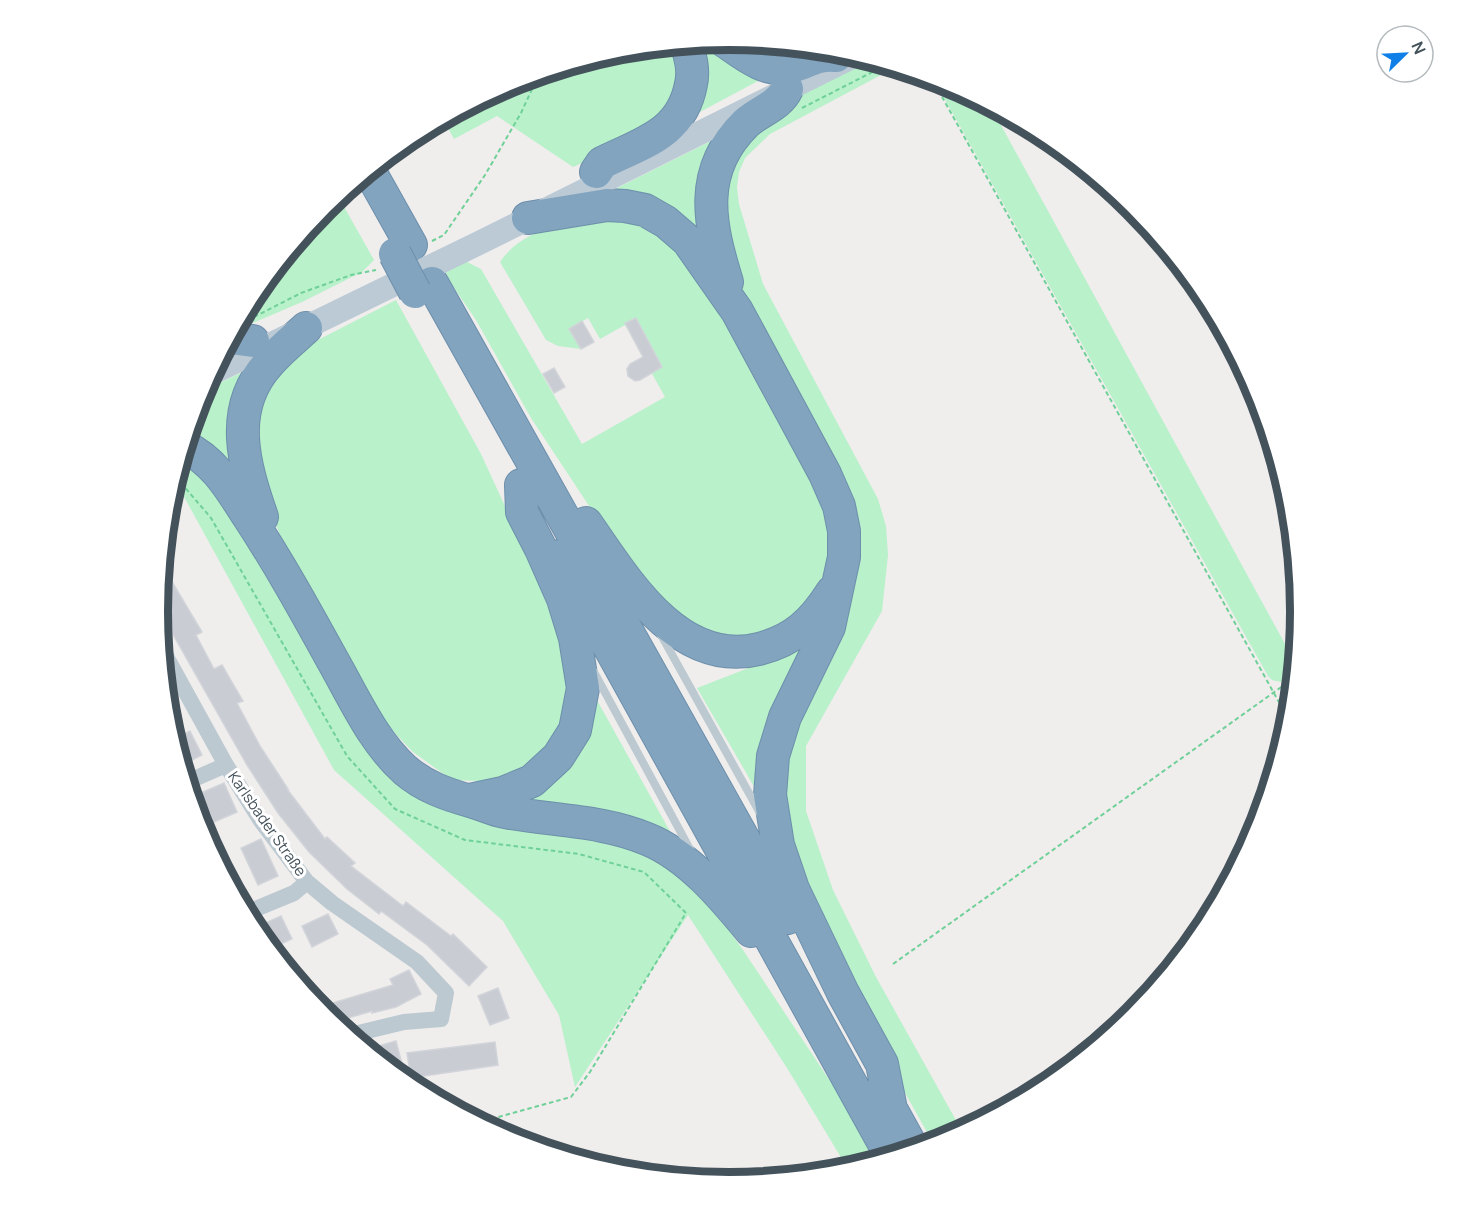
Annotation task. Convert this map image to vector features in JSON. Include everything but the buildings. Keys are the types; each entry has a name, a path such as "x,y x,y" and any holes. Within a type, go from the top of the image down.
{"highway":[{"path":"738,50 752,60 770,66 789,68 817,56"},
{"path":"596,172 602,163 659,135 678,120 689,98 693,75 688,51"},
{"path":"737,311 715,241 711,212 712,187 718,163 730,142 746,123 766,108 782,100 795,99"},
{"path":"385,167 389,180 399,198 396,218"},
{"path":"373,178 396,218 403,250"},
{"path":"359,190 403,250 887,1149"},
{"path":"528,218 607,205 625,206 645,210 666,222 688,241 737,311 825,474 839,506 844,531 841,578 829,627 785,717 773,756 770,795 778,845 793,889 843,993 882,1064 891,1109"},
{"path":"278,563 247,474 242,448 242,423 248,400 262,372 306,328"},
{"path":"192,451 210,463 227,484 278,563 381,743 405,769 426,785 447,795 503,811 614,827 650,840 680,858 709,884 753,934 811,1011"},
{"path":"524,471 557,482 641,598 673,630 698,644 723,651 749,651 774,645 797,633 819,613 841,578"},
{"path":"468,800 503,793 532,781 558,758 575,730 582,688 575,638 563,600 522,512 524,471"},
{"path":"524,471 786,915 909,1142"}],"main road":[{"path":"242,340 596,172 606,171 835,59"},
{"path":"224,367 528,218 795,99 839,60"}],"street":[{"name":"Karlsbader Straße","path":"172,666 226,765 261,821 307,882 332,903 417,962 446,993 441,1019 404,1022 361,1032"},
{"path":"194,779 226,765"},
{"path":"255,909 294,893 307,882"}],"lane":[{"path":"641,598 778,845"},
{"path":"575,638 709,884"}],"path":[{"path":"795,99 875,69"},
{"path":"938,90 1282,708"},
{"path":"183,485 211,518 347,756 394,809 465,840 579,854 644,872 686,913 590,1072 571,1097 492,1119"},
{"path":"893,964 1286,684"}],"green space":[{"path":"727,50 769,75 685,120 691,51"},
{"path":"757,51 800,54 799,58 768,58"},
{"path":"679,52 682,60 674,109 618,147 573,167 497,116 454,139 447,126 481,107 549,79 620,60 656,54"},
{"path":"859,65 886,72 770,134 745,158 739,172 737,187 739,204 763,284 878,499 886,526 888,555 882,611 806,746 806,811 833,890 876,977 958,1123 929,1135 884,1055 788,840 778,783 856,562 732,276 717,188 769,110"},
{"path":"940,90 997,118 1289,651 1286,678 1281,682 1272,680"},
{"path":"719,137 711,251 609,192"},
{"path":"343,205 374,260 362,272 302,302 247,326 284,269"},
{"path":"613,214 659,226 712,293 811,476 824,510 830,536 828,568 822,587 787,627 740,641 677,621 630,568 531,418 445,270 465,261 481,269 582,444 665,397 625,325 600,339 588,318 569,329 581,349 558,346 546,340 500,262 522,240 536,233 566,223"},
{"path":"396,300 481,454 527,554 566,654 573,694 564,729 543,758 505,782 452,780 413,752 383,721 286,550 263,493 252,426 268,379 314,342"},
{"path":"255,366 239,490 194,445 216,385"},
{"path":"189,461 209,476 404,782 651,850 696,884 836,1090 871,1153 843,1160 787,1068 688,915 575,1087 559,1015 503,921 334,770 181,492"},
{"path":"814,627 763,802 697,688 746,669 780,652"},
{"path":"593,693 677,844 511,804"}]}
